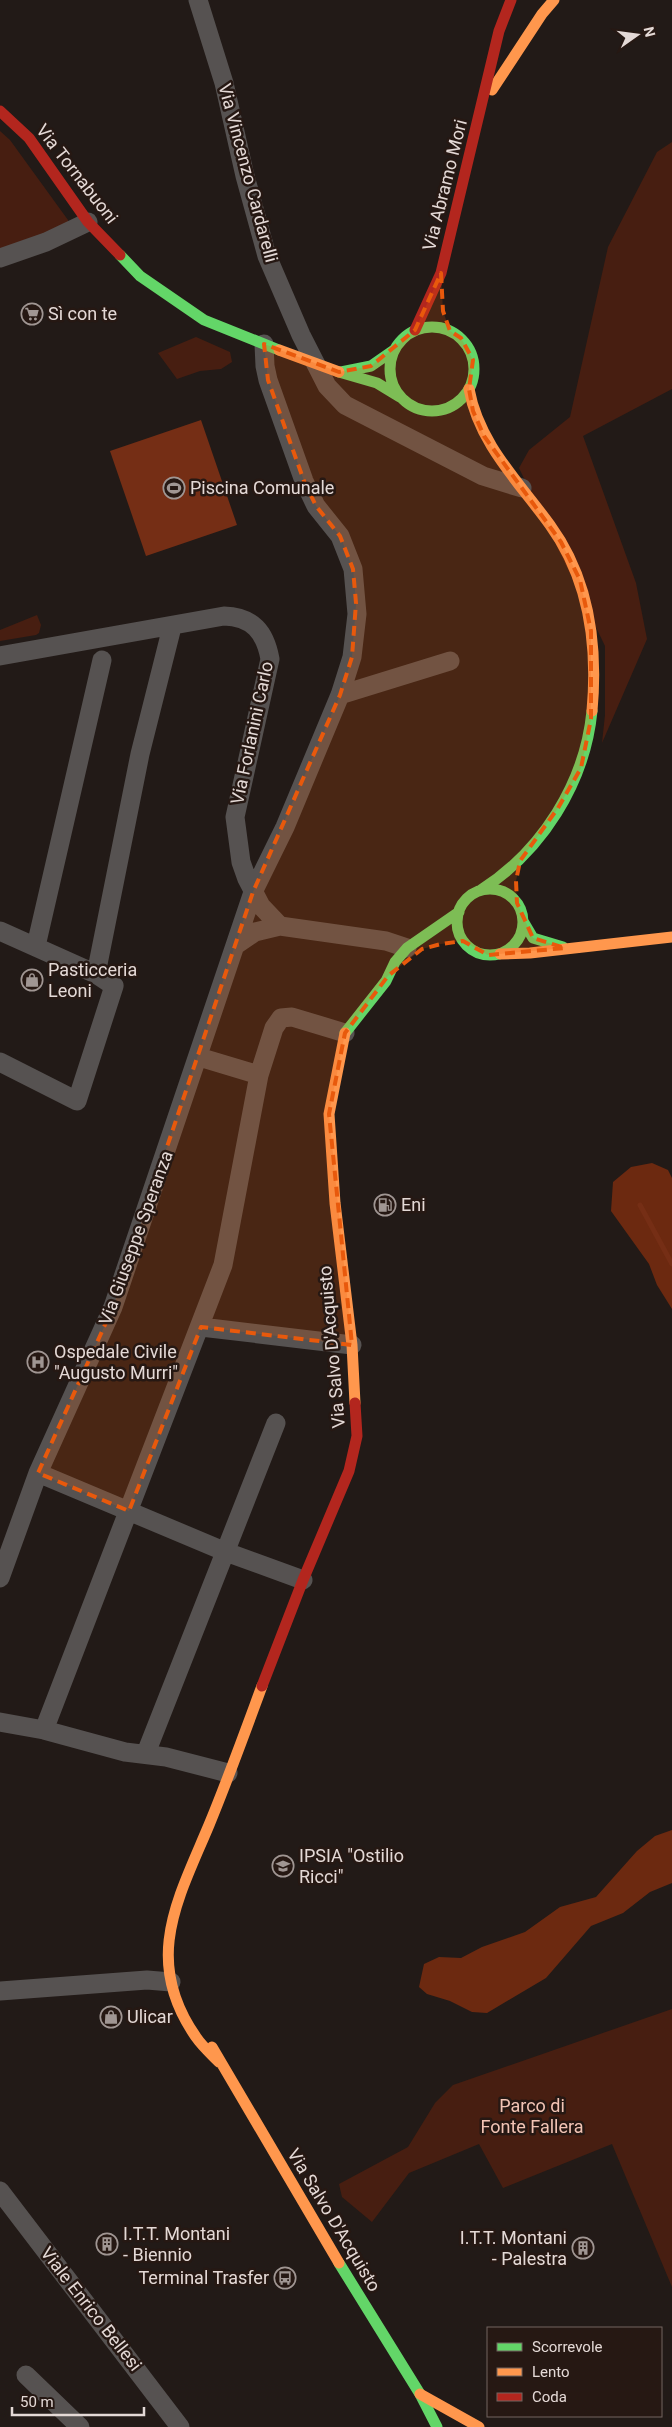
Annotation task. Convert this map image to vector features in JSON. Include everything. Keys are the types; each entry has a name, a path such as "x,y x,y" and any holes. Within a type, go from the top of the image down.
{"main road":[{"name":"Via Abramo Mori","path":"415,330 442,273 500,31 511,0"},
{"name":"Via Abramo Mori","path":"483,104 542,14 554,0"},
{"name":"Via Tornabuoni","path":"0,111 29,138 88,222 140,276 204,320 339,372 377,383 400,397"},
{"name":"Via Abramo Mori","path":"442,273 442,302"},
{"path":"445,318 450,331"},
{"path":"439,327 450,331 461,338 473,360 473,380 469,389 462,399 451,407 439,411 425,411 411,406 400,397 390,375 394,350 399,342 415,330 439,327"},
{"path":"339,372 370,366 394,350"},
{"path":"388,976 394,962 407,948 459,912 468,898 520,860 558,808 581,768 592,719 594,673 591,631 580,580 561,542 484,436 473,411 469,389"},
{"path":"439,411 461,421 484,436"},
{"path":"517,874 520,860"},
{"path":"516,889 517,903 523,921 533,938 564,948"},
{"path":"481,890 501,891 517,903"},
{"path":"459,912 457,927 463,942 477,952 488,955 530,953 672,937"},
{"path":"500,954 511,948 519,938 523,921"},
{"path":"448,943 463,942"},
{"path":"388,976 401,963 428,948"},
{"name":"Via Salvo D'Acquisto","path":"182,1935 181,1916 209,1825 303,1580 349,1471 357,1436 352,1345 335,1204 328,1114 345,1033 388,976"},
{"name":"Via Salvo D'Acquisto","path":"209,1825 187,1874 171,1924 167,1948 171,1982 179,2006 196,2037 219,2062"},
{"name":"Via Salvo D'Acquisto","path":"197,2014 219,2062 420,2394 437,2427"},
{"name":"Via Salvo D'Acquisto","path":"420,2394 479,2427"}],"street":[{"name":"Via Vincenzo Cardarelli","path":"198,0 224,83 245,176 267,256 301,335 327,386 339,401 483,476 522,488"},
{"path":"0,258 46,242 88,222"},
{"name":"Via Giuseppe Speranza","path":"0,1578 38,1474 113,1307 199,1057 253,892 285,827 340,695 352,656 357,614 353,569 340,536 316,506 304,481 268,380 265,366 271,347"},
{"name":"Via Forlanini Carlo","path":"0,656 172,627 224,616 236,616 257,628 267,642 270,659 268,676 235,817 241,862 253,892 266,912 280,926"},
{"path":"96,974 140,754 172,627"},
{"path":"36,946 102,660"},
{"path":"340,695 450,661"},
{"path":"236,945 255,932 280,926 386,941 407,948"},
{"path":"0,931 96,974 114,986 77,1101 0,1062"},
{"path":"44,1730 201,1327 223,1265 259,1075 274,1028 281,1018 292,1017 345,1033"},
{"path":"199,1057 259,1075"},
{"path":"201,1327 352,1345"},
{"path":"146,1753 276,1423"},
{"path":"38,1474 226,1552 303,1580"},
{"path":"0,1722 44,1730 125,1752 146,1753 228,1773"},
{"path":"0,1991 147,1980 171,1982"},
{"name":"Viale Enrico Bellesi","path":"0,2191 180,2427"},
{"path":"26,2375 80,2427"}],"highlighted area":[{"path":"441,273 443,311 450,331 461,338 473,360 469,389 473,411 484,436 561,542 580,580 591,631 591,719 581,768 558,808 520,861 516,881 517,903 533,938 565,948 488,955 463,941 441,944 422,949 388,976 345,1033 329,1114 352,1345 201,1327 129,1511 38,1473 113,1307 253,892 340,695 352,657 356,603 353,569 340,536 316,506 304,481 268,380 264,344 339,372 371,366 415,330"}],"green space":[{"path":"0,131 10,140 68,220 69,226 0,255"},
{"path":"672,142 672,389 583,436 636,583 647,639 602,743 605,715 605,646 519,468 529,450 570,417 608,247 657,152"},
{"path":"196,337 230,352 232,362 221,369 200,371 177,379 158,353"},
{"path":"37,615 41,625 39,633 0,641 0,630"},
{"name":"Parco di Fonte Fallera","path":"672,2009 672,2287 612,2144 503,2188 479,2144 409,2173 372,2222 342,2197 339,2184 408,2147 435,2103 453,2085"}],"shaded area":[{"name":"Piscina Comunale","path":"201,420 237,525 146,556 110,451"},
{"path":"652,1163 668,1170 672,1178 672,1309 657,1285 649,1264 611,1211 613,1182 631,1167"},
{"path":"672,1830 672,1883 650,1892 623,1913 591,1926 546,1978 487,2013 472,2012 450,2001 427,1994 419,1987 424,1964 439,1957 461,1958 482,1947 525,1932 560,1907 596,1897 637,1851 655,1836"}],"waterway":[{"path":"640,1205 672,1264"}],"traffic: fast":[{"path":"120,255 140,276 204,320 279,350"},
{"path":"432,327 448,330 462,339 471,353 474,369 471,385 462,399 448,408 432,411 416,408 402,399 393,385 390,369 393,353 402,339 416,330 432,327"},
{"path":"341,372 371,366 394,350"},
{"path":"339,372 377,383 400,397"},
{"path":"481,890 523,856 557,813 570,789 580,764 588,738 592,711"},
{"path":"490,889 503,892 513,899 520,909 523,922 520,935 513,945 503,952 490,955 477,952 467,945 460,935 457,922 460,909 467,899 477,892 490,889"},
{"path":"345,1033 386,981 395,962 407,948 459,912"},
{"path":"523,921 533,938 563,947"},
{"path":"339,2263 420,2394 437,2427"}],"traffic: slow":[{"path":"492,90 542,14 554,0"},
{"path":"279,350 339,372"},
{"path":"469,389 474,409 491,445 513,478 550,525 564,546 574,568 588,614 592,638 594,662 592,711"},
{"path":"500,954 530,953 672,937"},
{"path":"345,1033 329,1114 335,1203 352,1345 355,1403"},
{"path":"219,2062 198,2040 180,2009 171,1982 168,1956 177,1904 262,1686"},
{"path":"212,2047 339,2263"},
{"path":"420,2394 479,2427"}],"traffic: jam":[{"path":"415,330 441,273 499,31 511,0"},
{"path":"0,111 29,138 88,222 120,255"},
{"path":"262,1686 303,1580 349,1471 357,1436 355,1403"}],"place":[{"name":"Sì con te","path":"32,314"},
{"name":"Piscina Comunale","path":"174,488"},
{"name":"Pasticceria Leoni","path":"32,980"},
{"name":"Eni","path":"385,1205"},
{"name":"Ospedale Civile \"Augusto Murri\"","path":"38,1362"},
{"name":"IPSIA \"Ostilio Ricci\"","path":"283,1866"},
{"name":"Ulicar","path":"111,2017"},
{"name":"I.T.T. Montani - Biennio","path":"107,2244"},
{"name":"I.T.T. Montani - Palestra","path":"583,2248"},
{"name":"Terminal Trasfer","path":"285,2278"}]}
